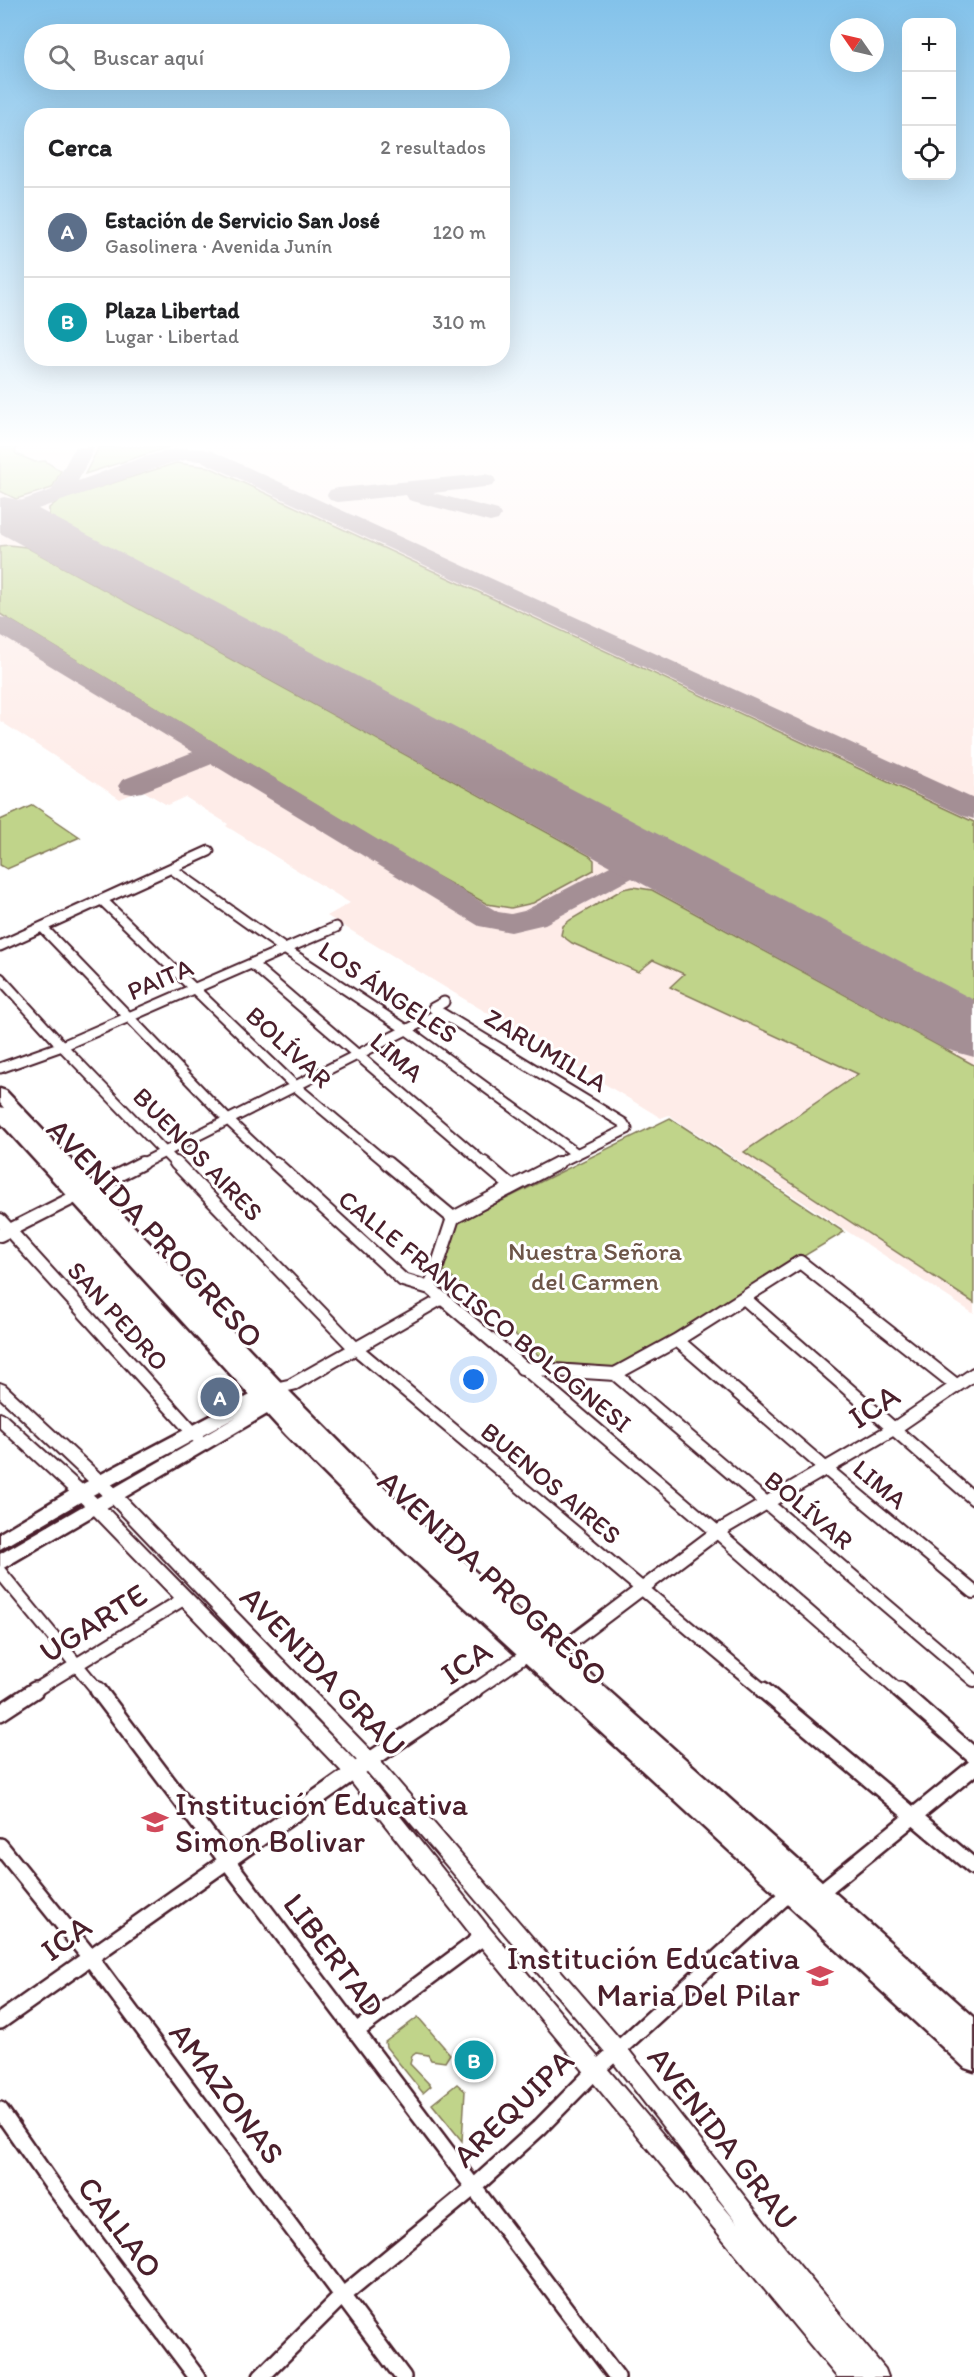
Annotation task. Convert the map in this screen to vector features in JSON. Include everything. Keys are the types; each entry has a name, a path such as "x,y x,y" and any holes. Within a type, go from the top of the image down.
{"main road":[{"name":"AVENIDA PROGRESO","path":"0,1094 84,1193"},
{"name":"AVENIDA PROGRESO","path":"0,1112 84,1193 276,1394 405,1520 554,1655 974,2059"},
{"name":"AVENIDA PROGRESO","path":"276,1394 384,1521 528,1654 804,1893 974,2033"},
{"path":"0,1542 88,1500 276,1394"},
{"path":"0,1563 88,1500"}],"street":[{"path":"0,946 209,851"},
{"name":"LOS ÁNGELES","path":"172,868 286,950 407,1030 577,1154"},
{"name":"BOLÍVAR","path":"102,900 295,1086 453,1218"},
{"name":"PAITA","path":"0,1068 62,1046 336,927"},
{"name":"CALLE FRANCISCO BOLOGNESI","path":"43,928 228,1120 403,1280 430,1288 442,1298 717,1532 974,1756"},
{"name":"LIMA","path":"252,964 512,1186"},
{"name":"BUENOS AIRES","path":"0,978 62,1046 354,1347 914,1814 974,1867"},
{"path":"5,1232 440,1013 434,1007 444,1002"},
{"name":"ZARUMILLA","path":"440,1013 546,1074 623,1123 627,1129 577,1154"},
{"path":"430,1288 453,1218 577,1154"},
{"name":"SAN PEDRO","path":"0,1220 5,1232 198,1438"},
{"path":"522,1368 615,1374 677,1340 803,1262 956,1385"},
{"path":"276,1394 442,1298"},
{"path":"744,1298 974,1499"},
{"name":"LIMA","path":"677,1340 826,1469 974,1592"},
{"name":"BOLÍVAR","path":"615,1374 974,1680"},
{"name":"ICA","path":"0,2020 227,1859 528,1654 554,1655 717,1532 895,1428 974,1374"},
{"name":"AVENIDA GRAU","path":"0,1389 107,1489 362,1766 617,2051 777,2256 877,2377"},
{"name":"AVENIDA GRAU","path":"0,1419 88,1500 185,1598 362,1766 484,1936 851,2377"},
{"name":"LIBERTAD","path":"0,1572 77,1663 617,2377"},
{"name":"UGARTE","path":"0,1713 77,1663 185,1598"},
{"name":"AREQUIPA","path":"261,2377 342,2296 473,2188 540,2127 617,2051 804,1893 914,1814 974,1767"},
{"name":"AMAZONAS","path":"0,1845 89,1956 403,2377"},
{"path":"355,2032 484,1936"},
{"name":"CALLAO","path":"0,2110 51,2183 196,2377"}],"shaded area":[{"path":"0,558 974,558 974,1314 669,1115 661,1118 327,916 350,903 226,826 228,824 185,797 167,805 142,790 120,799 0,721"}],"green space":[{"path":"0,558 46,558 590,856 594,860 594,870 533,903 511,908 487,904 422,868 0,614"},
{"path":"125,558 405,558 974,822 974,1003"},
{"path":"33,805 80,837 7,869 0,865 0,820"},
{"path":"633,887 652,890 974,1065 974,1303 744,1152 858,1074 670,987 684,974 653,960 638,972 572,943 561,935 563,926 570,920 623,889"},
{"name":"Nuestra Señora del Carmen","path":"670,1118 844,1232 618,1368 546,1362 441,1268 457,1223"},
{"path":"418,2017 450,2054 445,2062 431,2060 428,2055 416,2053 412,2056 410,2064 431,2086 423,2093 386,2047 385,2042"},
{"path":"457,2084 465,2091 462,2141 432,2104"}],"taxiway":[{"path":"428,558 974,810"},
{"path":"0,624 214,753"},
{"path":"132,786 214,753"},
{"path":"214,753 490,920 511,923 534,918 624,870"},
{"path":"624,870 631,861 632,849"},
{"path":"624,870 642,866 671,870"}],"runway":[{"path":"88,558 974,1032"}],"place":[{"name":"Estación de Servicio San José","path":"220,1397"},
{"name":"Institución Educativa Simon Bolivar","path":"155,1822"},
{"name":"Institución Educativa Maria Del Pilar","path":"820,1976"},
{"name":"Plaza Libertad","path":"474,2060"}]}
